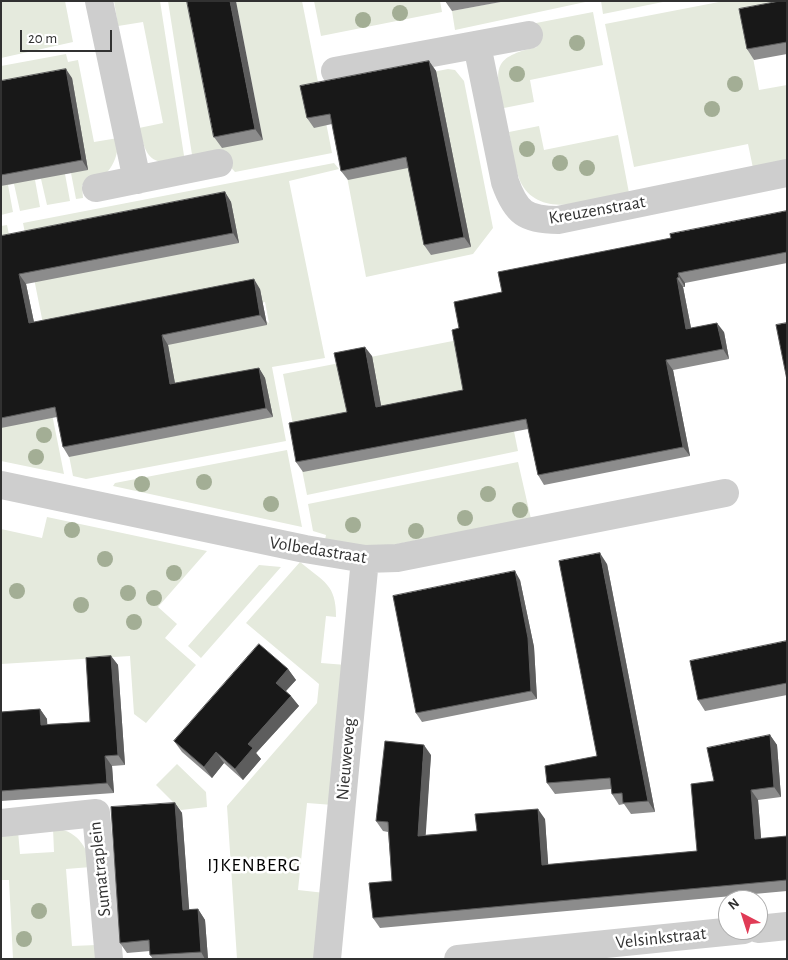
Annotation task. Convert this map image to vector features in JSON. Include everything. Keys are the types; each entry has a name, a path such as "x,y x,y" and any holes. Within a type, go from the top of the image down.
{"street":[{"path":"99,1 137,180"},
{"path":"335,72 529,35"},
{"name":"Kreuzenstraat","path":"477,45 505,182 512,200 524,213 538,220 558,220 787,173"},
{"path":"96,188 219,164"},
{"name":"Volbedastraat","path":"1,485 258,540 365,560 397,558 725,493"},
{"name":"Nieuweweg","path":"327,959 365,560"},
{"name":"Sumatraplein","path":"1,823 96,813 108,959"},
{"path":"768,928 787,926"},
{"name":"Velsinkstraat","path":"458,959 631,950 718,935"}],"shaded area":[{"path":"1,1 65,1 73,42 1,58"},
{"path":"114,1 160,1 185,162 158,161 148,154 145,148 139,128 163,123 143,22 118,26"},
{"path":"168,1 193,1 263,140 236,1 302,1 332,153 235,172 226,162 193,161"},
{"path":"314,1 440,1 442,12 321,36"},
{"path":"505,1 590,1 455,30 452,11"},
{"path":"601,1 668,1 603,14"},
{"path":"724,1 787,1 746,20 759,90 787,85 787,161 753,168 748,144 634,167 605,24"},
{"path":"593,12 603,65 530,80 534,102 504,108 498,73 500,66 512,55 537,47 531,24"},
{"path":"66,54 68,62 78,60 94,142 118,138 114,162 105,175 91,183 82,185 83,198 76,199 71,173 65,174 70,201 47,205 41,179 35,180 40,207 20,211 14,184 8,185 13,212 1,215 1,66"},
{"path":"448,69 455,70 464,81 493,228 473,254 366,277 331,92"},
{"path":"539,126 544,150 618,135 629,193 569,205 540,201 529,194 518,176 509,132"},
{"path":"334,163 339,169 289,181 325,358 272,367 286,441 86,479 73,476 49,354 255,314 269,323 265,302 47,344 23,223"},
{"path":"7,225 11,244 18,244 64,474 1,461 1,226"},
{"path":"494,333 518,451 307,495 283,374"},
{"path":"287,450 302,527 113,486 115,483"},
{"path":"518,462 531,519 392,545 360,545 325,540 326,535 313,531 308,504"},
{"path":"47,517 207,551 158,607 177,624 165,638 196,665 146,723 134,714 130,656 1,664 1,529 42,538"},
{"path":"300,562 322,579 334,597 336,617 326,616 321,663 346,665 333,805 307,803 298,890 325,893 318,959 237,959 227,806 317,703 319,684 246,623"},
{"path":"259,565 281,567 201,658 188,646"},
{"path":"177,764 206,792 207,807 181,810 156,785"},
{"path":"53,828 61,829 74,835 87,852 91,867 66,869 72,946 97,945 96,959 13,959 9,880 1,880 1,836 18,831 20,854 54,852"}],"building":[{"path":"187,1 230,1 255,129 214,137"},
{"path":"787,1 787,42 747,49 739,9"},
{"path":"429,61 464,237 424,245 406,157 341,171 330,114 307,118 300,86"},
{"path":"66,69 82,160 1,175 1,81"},
{"path":"225,192 233,233 19,274 29,323 254,279 260,315 162,335 170,384 259,368 266,408 63,447 55,407 1,418 1,236"},
{"path":"787,211 787,252 678,273 679,277 677,278 686,329 717,323 723,349 666,360 683,447 538,475 526,419 296,462 289,423 347,412 334,353 365,347 376,407 463,390 452,330 459,328 454,302 502,292 498,272 671,238 670,234"},
{"path":"787,323 787,380 776,325"},
{"path":"600,553 648,801 623,803 622,793 612,794 610,778 547,783 545,766 597,756 559,561"},
{"path":"515,571 528,638 531,691 416,713 393,596"},
{"path":"787,641 787,683 698,700 690,661"},
{"path":"259,644 288,669 276,683 291,696 248,744 253,748 235,769 216,752 204,767 174,741"},
{"path":"111,656 118,755 105,756 107,783 1,791 1,712 40,709 41,725 90,722 86,658"},
{"path":"770,735 774,787 751,790 755,839 787,836 787,880 373,918 369,883 392,881 388,822 376,821 385,741 424,745 418,836 477,831 475,814 538,809 542,865 697,851 691,784 714,781 707,748"},
{"path":"175,803 183,910 198,909 201,952 150,955 149,940 120,943 111,807"}],"district":[{"name":"IJKENBERG","path":"254,865"}]}
